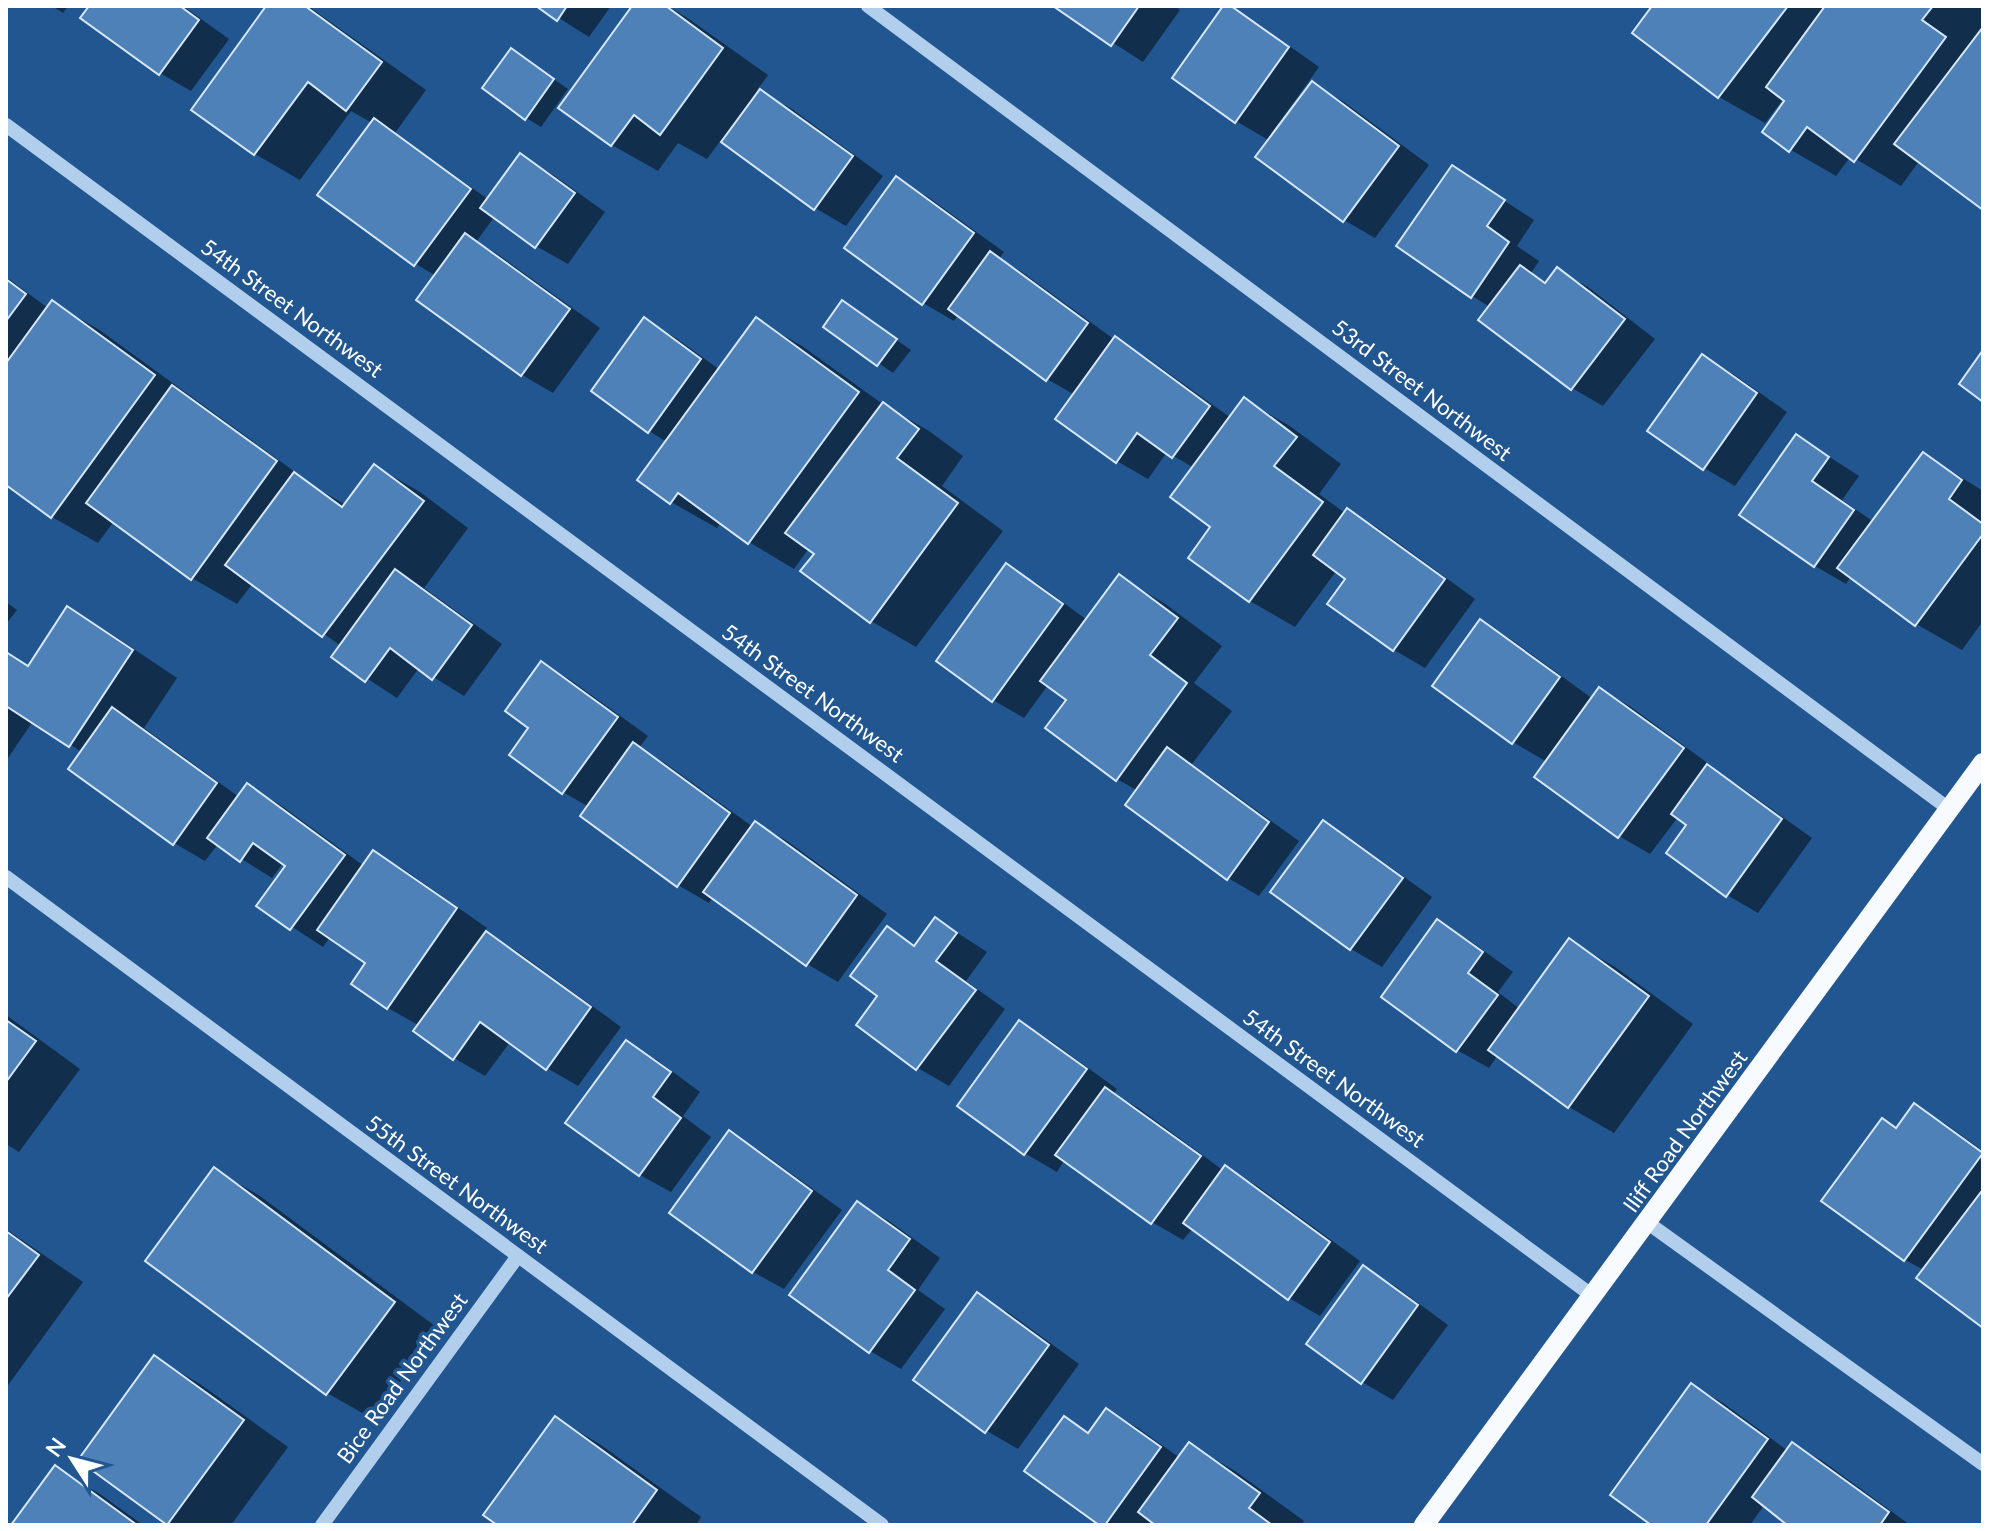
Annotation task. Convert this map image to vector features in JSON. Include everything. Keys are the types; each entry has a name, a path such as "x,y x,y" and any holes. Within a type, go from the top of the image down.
{"main road":[{"name":"Iliff Road Northwest","path":"1424,1525 1983,763"}],"street":[{"name":"53rd Street Northwest","path":"868,6 1949,809"},
{"name":"54th Street Northwest","path":"6,125 1594,1297"},
{"name":"55th Street Northwest","path":"6,877 882,1525"},
{"path":"1648,1223 1983,1464"},
{"name":"Bice Road Northwest","path":"322,1525 518,1256"}],"building":[{"path":"89,6 180,6 199,20 159,75 80,18"},
{"path":"266,6 305,6 382,62 346,111 308,82 254,155 191,110"},
{"path":"536,6 567,6 557,21"},
{"path":"632,6 666,6 723,48 660,135 634,115 611,146 558,108"},
{"path":"1053,6 1139,6 1111,46"},
{"path":"1223,6 1231,6 1289,47 1235,123 1172,78"},
{"path":"1652,6 1788,6 1718,98 1632,33"},
{"path":"1825,6 1933,6 1922,20 1946,37 1854,162 1807,127 1789,152 1762,132 1784,101 1766,87"},
{"path":"1983,27 1983,210 1894,144"},
{"path":"511,48 554,79 525,120 482,88"},
{"path":"1312,81 1399,146 1343,222 1255,157"},
{"path":"760,89 853,156 814,210 721,142"},
{"path":"374,118 471,189 414,266 317,195"},
{"path":"520,153 575,193 535,248 480,208"},
{"path":"1452,165 1505,200 1487,226 1509,242 1471,298 1396,246"},
{"path":"896,176 974,233 922,305 844,248"},
{"path":"465,233 570,309 521,376 416,300"},
{"path":"990,251 1088,323 1046,381 948,309"},
{"path":"1520,265 1545,283 1557,267 1625,319 1571,390 1478,320"},
{"path":"6,279 26,294 6,321"},
{"path":"52,300 155,375 51,518 6,485 6,363"},
{"path":"842,300 897,339 877,366 823,327"},
{"path":"644,317 701,359 648,433 591,391"},
{"path":"756,317 859,392 748,544 678,493 670,504 637,480"},
{"path":"1115,336 1210,406 1172,458 1137,433 1116,463 1055,419"},
{"path":"1983,350 1983,402 1959,384"},
{"path":"1702,354 1757,393 1703,470 1647,431"},
{"path":"172,385 277,461 191,580 86,503"},
{"path":"1244,397 1297,437 1274,466 1323,502 1249,602 1188,558 1210,527 1170,497"},
{"path":"883,402 919,429 897,458 958,503 870,623 800,571 814,554 785,533"},
{"path":"1796,434 1829,457 1812,481 1854,510 1814,567 1739,515"},
{"path":"1923,452 1962,480 1949,499 1983,524 1983,534 1915,626 1837,568"},
{"path":"374,464 424,501 322,637 225,565 294,472 342,507"},
{"path":"1347,508 1445,579 1393,651 1327,604 1345,579 1313,555"},
{"path":"1006,563 1063,604 992,702 936,661"},
{"path":"395,569 472,625 432,680 390,648 365,682 331,657"},
{"path":"1119,574 1178,618 1150,655 1187,683 1116,781 1045,728 1066,700 1040,681"},
{"path":"67,606 133,650 69,747 6,706 6,652 28,666"},
{"path":"1480,619 1560,677 1512,744 1432,686"},
{"path":"541,661 618,717 562,794 509,755 528,728 505,711"},
{"path":"1599,687 1684,748 1618,838 1534,777"},
{"path":"112,707 217,783 173,845 68,769"},
{"path":"633,742 730,813 677,887 580,816"},
{"path":"1167,747 1269,822 1227,880 1125,805"},
{"path":"1707,764 1782,819 1726,897 1666,853 1686,825 1671,814"},
{"path":"247,783 345,855 290,930 256,906 285,866 253,843 240,862 207,838"},
{"path":"1323,820 1403,878 1350,950 1270,892"},
{"path":"755,821 857,895 806,966 703,892"},
{"path":"373,850 457,908 387,1009 351,984 365,963 317,930"},
{"path":"935,917 957,933 936,961 976,990 916,1070 856,1025 877,996 850,976 887,926 914,946"},
{"path":"1437,919 1483,952 1468,973 1498,995 1456,1052 1381,997"},
{"path":"486,931 591,1007 546,1070 480,1022 453,1060 413,1031"},
{"path":"1569,938 1649,996 1568,1108 1488,1050"},
{"path":"6,1020 36,1041 6,1082"},
{"path":"1019,1020 1087,1069 1024,1155 957,1106"},
{"path":"626,1040 671,1072 653,1097 681,1118 639,1176 565,1123"},
{"path":"1105,1087 1201,1156 1151,1224 1055,1155"},
{"path":"1914,1103 1983,1153 1904,1261 1821,1201 1882,1118 1896,1128"},
{"path":"729,1130 812,1191 752,1273 669,1213"},
{"path":"1225,1165 1330,1242 1288,1300 1183,1223"},
{"path":"214,1167 395,1302 326,1395 145,1261"},
{"path":"1983,1193 1983,1328 1916,1278"},
{"path":"857,1201 910,1239 888,1270 915,1290 869,1353 789,1295"},
{"path":"6,1231 39,1255 6,1299"},
{"path":"1363,1265 1418,1305 1361,1384 1306,1344"},
{"path":"977,1292 1049,1345 985,1433 913,1380"},
{"path":"154,1355 244,1420 167,1525 78,1460"},
{"path":"1691,1383 1768,1439 1706,1525 1651,1525 1610,1495"},
{"path":"1106,1408 1161,1447 1105,1525 1099,1525 1024,1471 1064,1416 1088,1433"},
{"path":"555,1416 657,1490 632,1525 497,1525 483,1515"},
{"path":"1189,1442 1260,1493 1249,1508 1272,1525 1155,1525 1138,1512"},
{"path":"1792,1442 1889,1512 1880,1525 1787,1525 1752,1497"},
{"path":"55,1465 137,1525 11,1525"}]}
